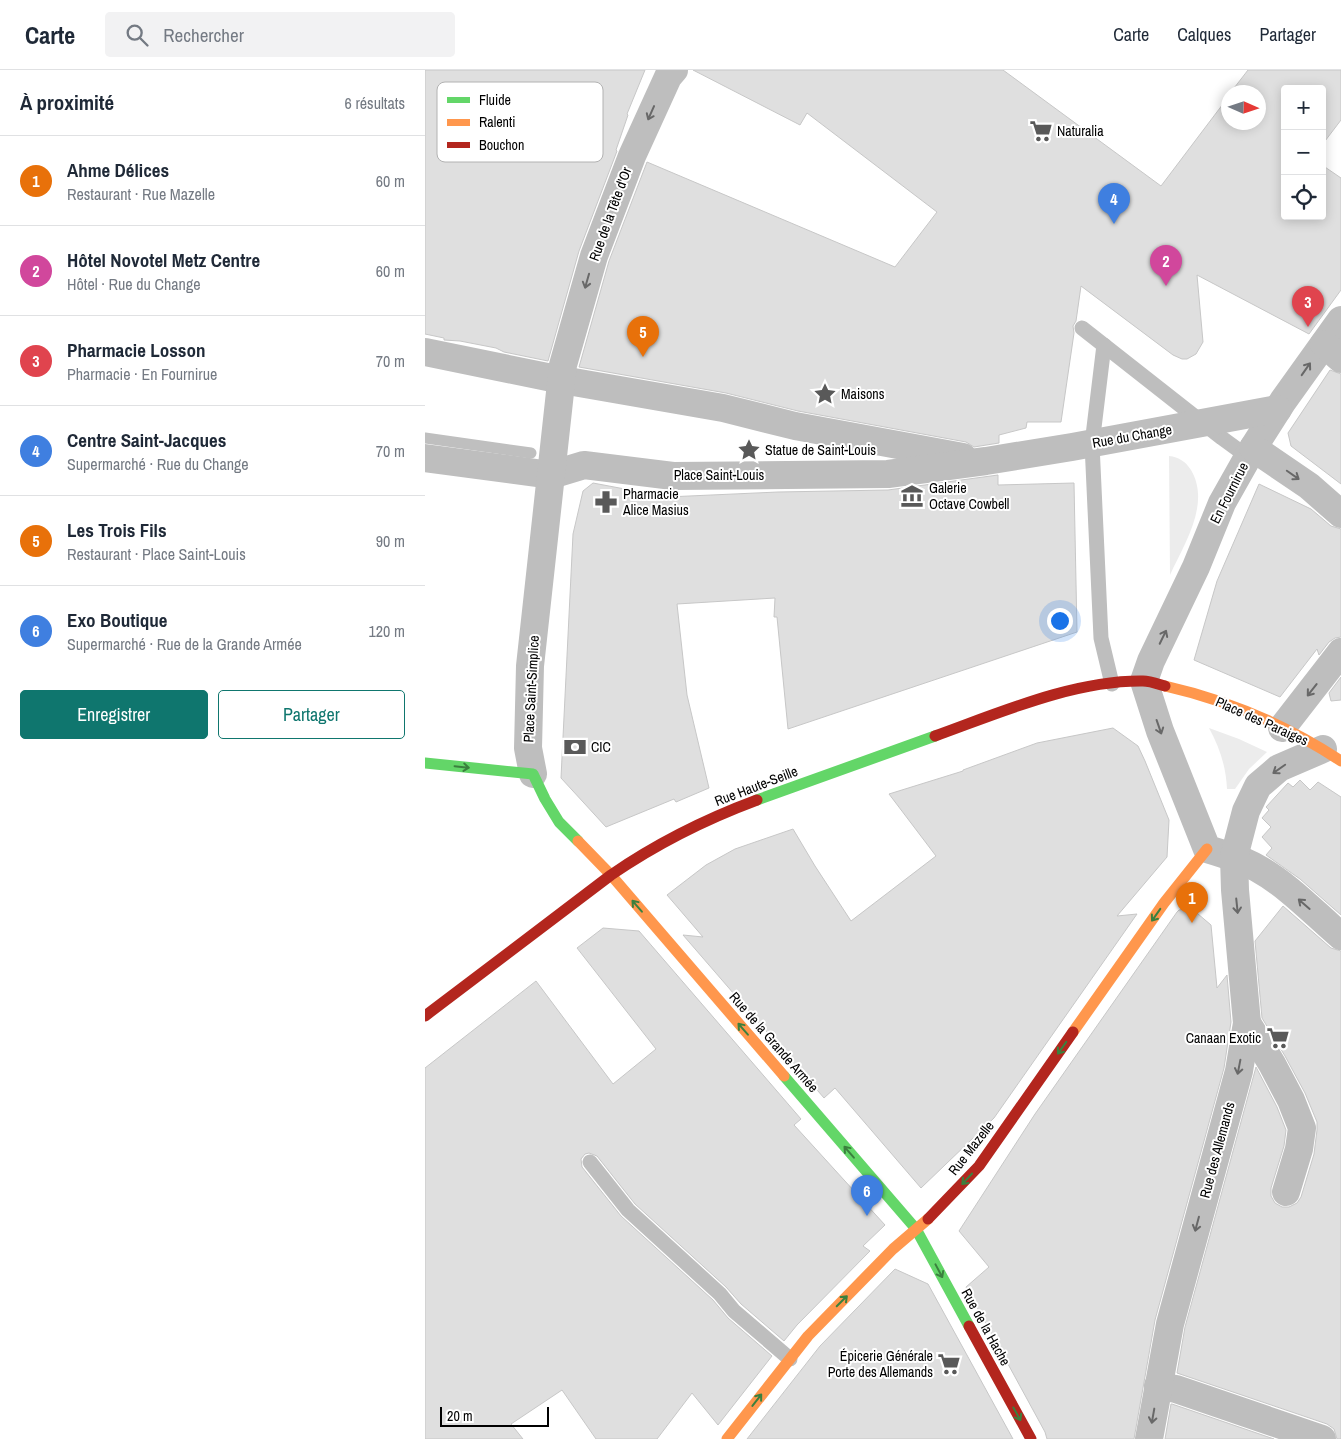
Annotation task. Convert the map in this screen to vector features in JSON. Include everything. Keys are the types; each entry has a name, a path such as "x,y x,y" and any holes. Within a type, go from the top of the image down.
{"street":[{"name":"Rue de la Tête d'Or","path":"562,373 594,256 666,72"},
{"name":"En Fournirue","path":"1144,681 1151,661 1196,567 1222,503 1278,409 1332,352 1341,320"},
{"path":"425,352 562,373 551,475"},
{"name":"Rue du Change","path":"562,373 723,408 795,426 986,461"},
{"name":"Rue du Change","path":"888,474 1092,444 1278,409"},
{"path":"1251,452 1309,486 1341,514"},
{"name":"Place Saint-Louis","path":"425,458 551,475 584,466 673,476 888,474"},
{"name":"Place Saint-Simplice","path":"551,475 530,666 528,748 533,774 559,822 611,875"},
{"path":"1282,728 1341,652"},
{"path":"1144,681 1160,731 1207,849 1234,857 1258,869 1289,890 1341,936"},
{"name":"Rue Haute-Seille","path":"425,1016 611,875 666,840 752,802 1031,702 1095,685 1144,681"},
{"name":"Place des Paraiges","path":"1144,681 1215,699 1282,728 1332,755"},
{"name":"Place des Paraiges","path":"1234,857 1246,811 1258,786 1279,768 1332,755"},
{"path":"425,763 533,774"},
{"name":"Rue Mazelle","path":"727,1439 808,1336 915,1228 937,1211 979,1166 1164,903 1207,849"},
{"name":"Rue des Allemands","path":"1149,1439 1170,1324 1239,1071 1247,1023 1235,890 1234,857"},
{"name":"Rue de la Grande Armée","path":"611,875 915,1228"},
{"path":"1247,1023 1291,1100 1301,1128 1299,1149 1286,1192"},
{"name":"Rue de la Hache","path":"915,1228 1031,1439"},
{"path":"1158,1386 1176,1388 1322,1439"}],"lane":[{"path":"1082,328 1222,438 1251,452"},
{"path":"1105,345 1092,444 1101,638 1112,684"},
{"path":"590,1162 628,1210 720,1294 734,1311 790,1359"}],"shaded area":[{"path":"1169,456 1179,459 1189,467 1196,483 1198,496 1193,524 1170,575"},
{"path":"1209,728 1267,752 1249,769 1235,789 1227,789 1222,758"}],"building":[{"path":"425,70 645,70 627,114 617,151 579,251 548,361 504,352 496,348 444,340 444,338 425,334"},
{"path":"693,70 1003,70 1161,186 1221,107 1221,130 1266,130 1266,85 1236,85 1248,70 1341,70 1341,120 1326,140 1326,85 1281,85 1281,220 1326,220 1326,168 1341,178 1341,290 1309,334 1197,275 1203,342 1196,354 1187,359 1182,359 1173,355 1081,286 1076,321 1073,326 1074,333 1061,422 1027,422 1026,428 999,435 999,443 974,447 966,442 798,411 726,393 579,367 609,261 647,162 895,267 937,212 807,113 800,125"},
{"path":"1330,370 1341,374 1341,484 1291,446 1288,433"},
{"path":"998,475 998,485 1074,483 1077,632 788,729 777,617 774,617 775,598 677,604 687,695 709,788 676,802 674,799 606,827 561,778 573,534 583,491 593,483 667,497 888,490"},
{"path":"1259,484 1311,509 1331,526 1341,529 1341,637 1329,642 1319,655 1317,649 1280,697 1194,660 1217,581"},
{"path":"1341,677 1341,700 1331,701 1329,693"},
{"path":"1113,728 1138,746 1145,761 1169,820 1167,857 1117,916 1137,914 994,1118 921,1188 835,1088 824,1098 683,935 703,937 667,895 706,865 735,849 793,829 851,921 936,856 889,794 963,771 1037,743"},
{"path":"1300,780 1310,790 1318,782 1341,797 1341,915 1300,879 1266,855 1272,848 1262,837 1271,827 1262,818 1269,810 1266,807 1288,783 1293,787"},
{"path":"1283,906 1331,948 1341,951 1341,1439 1337,1439 1334,1429 1327,1424 1177,1373 1185,1327 1256,1067 1277,1107 1286,1130 1284,1146 1271,1188 1271,1196 1275,1203 1282,1207 1289,1207 1297,1203 1301,1197 1314,1154 1317,1122 1305,1093 1262,1018 1255,941"},
{"path":"1191,908 1211,925 1217,988 1227,975 1231,1022 1224,1068 1155,1320 1134,1439 1047,1439 1045,1432 966,1287 989,1267 959,1231 1035,1114 1177,912"},
{"path":"603,928 639,931 801,1119 794,1125 885,1225 863,1246 870,1251 797,1325 784,1341 741,1304 726,1287 635,1204 597,1156 589,1153 585,1154 581,1159 582,1167 621,1216 713,1300 728,1318 772,1356 718,1425 692,1393 657,1439 596,1439 562,1390 511,1424 523,1439 425,1439 425,1068 536,981 613,1084 656,1049 577,948"},
{"path":"895,1269 928,1284 1013,1439 747,1439 820,1346"},
{"path":"1172,1404 1274,1439 1165,1439"}],"waterway":[{"path":"425,438 531,453"}],"traffic: fast":[{"path":"757,800 935,736"},
{"path":"425,763 533,774 559,822 578,841"},
{"path":"784,1076 916,1229 969,1326"}],"traffic: slow":[{"path":"1165,686 1211,699 1256,716 1300,736 1341,761"},
{"path":"578,841 611,875 784,1076"},
{"path":"1073,1032 1164,903 1207,849"},
{"path":"727,1439 808,1336 893,1249 928,1219"}],"traffic: jam":[{"path":"935,736 1011,708 1090,686 1143,681 1165,686"},
{"path":"425,1016 611,875 682,833 719,815 757,800"},
{"path":"928,1219 979,1166 1073,1032"},
{"path":"969,1326 1031,1439"}],"place":[{"name":"Naturalia","path":"1041,131"},
{"name":"Centre Saint-Jacques","path":"1114,224"},
{"name":"Hôtel Novotel Metz Centre","path":"1166,286"},
{"name":"Pharmacie Losson","path":"1308,327"},
{"name":"Les Trois Fils","path":"643,357"},
{"name":"Maisons","path":"825,394"},
{"name":"Statue de Saint-Louis","path":"749,450"},
{"name":"Galerie Octave Cowbell","path":"912,496"},
{"name":"Pharmacie Alice Masius","path":"606,502"},
{"name":"CIC","path":"575,747"},
{"name":"Ahme Délices","path":"1192,923"},
{"name":"Canaan Exotic","path":"1278,1038"},
{"name":"Exo Boutique","path":"867,1216"},
{"name":"Épicerie Générale Porte des Allemands","path":"949,1364"}]}
